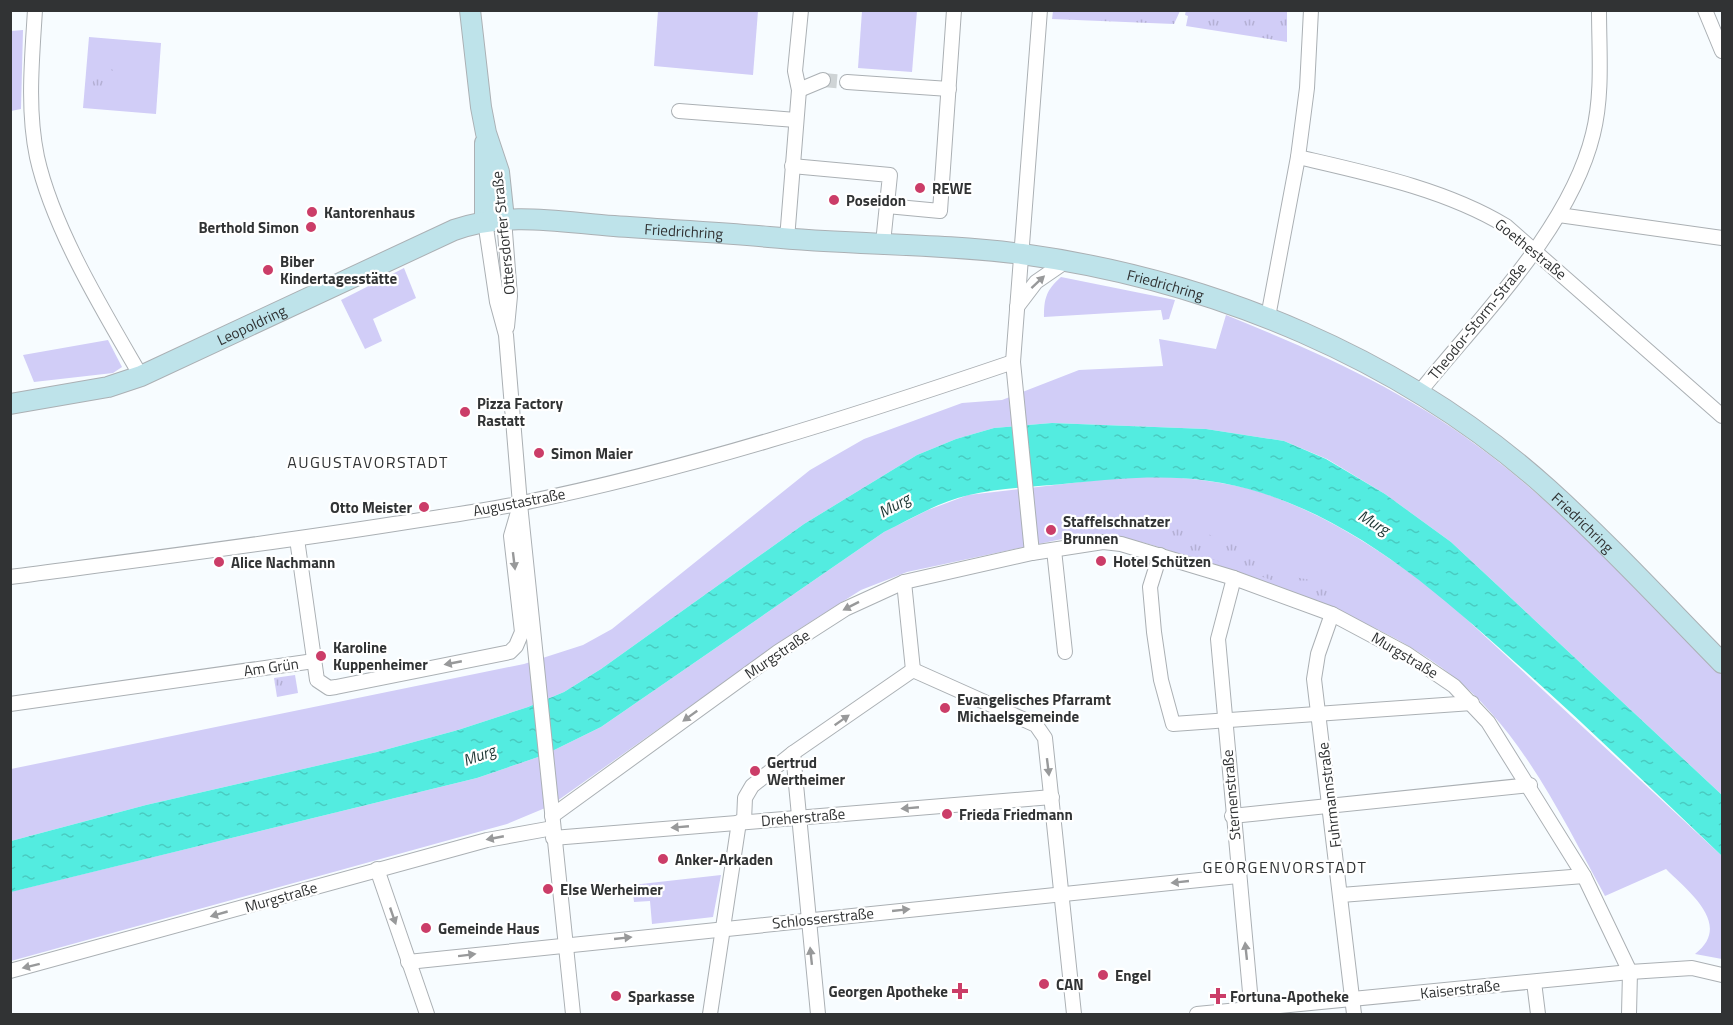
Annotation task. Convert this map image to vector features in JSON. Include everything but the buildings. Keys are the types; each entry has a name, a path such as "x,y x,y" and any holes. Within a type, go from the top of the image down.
{"main road":[{"name":"Ottersdorfer Straße","path":"470,10 486,133 483,168 495,220"},
{"name":"Friedrichring","path":"495,220 548,219 615,226 1021,254 1182,288 1268,317 1344,352 1418,394 1496,446 1548,489 1722,663"},
{"name":"Leopoldring","path":"10,404 98,389 141,376 454,230 495,220"}],"street":[{"path":"35,10 31,112 37,155 46,190 108,320 141,376"},
{"path":"787,238 799,90 795,71 801,10"},
{"path":"887,206 940,211 954,10"},
{"path":"1032,554 1013,362 1040,10"},
{"path":"1268,317 1298,157 1307,88 1311,10"},
{"name":"Theodor-Storm-Straße","path":"1418,394 1559,215 1586,158 1594,133 1600,82 1599,10"},
{"path":"1705,10 1722,51"},
{"path":"799,90 823,80"},
{"path":"847,82 949,90"},
{"path":"679,111 796,120"},
{"name":"Goethestraße","path":"1298,157 1342,167 1454,202 1495,219 1534,249 1722,416"},
{"path":"792,166 890,175 883,243"},
{"path":"1559,215 1722,238"},
{"name":"Ottersdorfer Straße","path":"495,220 497,302 506,335 520,504 573,1014"},
{"path":"1017,308 1036,282 1065,262"},
{"name":"Augustastraße","path":"10,577 297,539 520,504 654,473 764,442 875,409 1013,362"},
{"name":"Ottersdorfer Straße","path":"510,652 516,646 522,632 511,536 520,504"},
{"path":"297,539 315,661"},
{"name":"Murgstraße","path":"10,971 377,869 487,840 553,827 778,652 844,609 904,582 1032,554 1103,542 1121,544 1234,578 1332,614 1407,654 1454,686 1488,722 1530,785 1584,876 1630,972"},
{"path":"1054,550 1065,652"},
{"path":"1160,555 1150,587 1161,680 1173,724 1472,703"},
{"name":"Sternenstraße","path":"1234,578 1218,639 1232,816 1252,1012"},
{"path":"904,582 913,670"},
{"name":"Fuhrmannstraße","path":"1332,614 1316,664 1319,715 1353,1007"},
{"name":"Am Grün","path":"10,704 315,661 317,680 329,688 510,652"},
{"path":"913,670 1036,724 1045,738 1074,1014"},
{"path":"710,1014 747,791 794,753 913,670"},
{"path":"794,753 818,1014"},
{"path":"1232,816 1530,785"},
{"name":"Dreherstraße","path":"553,827 741,822 1052,796"},
{"path":"377,869 427,1014"},
{"name":"Schlosserstraße","path":"408,962 1238,876"},
{"path":"1341,895 1584,876"},
{"name":"Kaiserstraße","path":"1199,1014 1353,1007 1534,982 1630,972 1692,968 1722,975"},
{"path":"1629,1014 1630,972"},
{"path":"1534,982 1538,1014"}],"green space":[{"path":"1053,10 1180,11 1174,24 1052,19"},
{"path":"1186,10 1287,11 1287,42 1186,26 1188,16 1185,15"},
{"path":"658,11 758,11 753,75 654,66"},
{"path":"862,11 917,11 912,72 858,68"},
{"path":"23,30 21,109 11,111 11,31"},
{"path":"89,37 161,43 156,114 83,108"},
{"path":"105,66 113,70 116,85 111,93 102,96 93,92 91,86 98,71"},
{"path":"404,268 416,298 373,319 382,341 365,349 341,300"},
{"path":"1061,277 1175,300 1169,319 1163,320 1161,310 1044,317 1047,295"},
{"path":"1226,315 1364,376 1428,412 1460,433 1522,481 1610,562 1722,675 1722,795 1451,542 1385,494 1327,459 1284,441 1206,429 1052,423 994,428 956,439 917,455 804,524 601,669 564,692 528,707 458,730 377,752 146,805 11,841 11,769 524,664 583,645 612,629 810,470 864,439 962,403 1002,400 1079,370 1163,366 1159,339 1216,349"},
{"path":"108,340 122,367 113,373 34,382 23,355"},
{"path":"1141,475 1233,485 1288,502 1360,539 1447,601 1722,856 1722,959 1695,954 1706,943 1710,932 1709,920 1695,898 1666,869 1605,896 1556,806 1519,748 1475,696 1425,656 1373,627 1290,593 1156,546 1096,535 1076,536 907,572 861,590 793,633 550,806 507,824 11,961 10,892 477,778 544,755 601,727 884,532 928,510 968,495"},
{"path":"1168,528 1197,530 1234,544 1251,553 1278,574 1338,585 1331,601 1164,542"},
{"path":"295,675 298,693 277,697 274,678"},
{"path":"721,875 713,917 652,924 650,901 634,902 632,885"}],"water":[{"name":"Murg","path":"1052,423 1206,429 1284,441 1326,459 1385,494 1451,542 1722,795 1722,856 1495,644 1434,592 1370,545 1300,507 1262,493 1238,486 1191,479 1144,478 995,490 958,498 936,506 884,532 601,727 544,755 477,778 11,892 11,841 146,805 377,752 458,730 528,707 564,692 601,669 804,524 917,455 956,439 994,428"}],"tunnel":[{"path":"823,80 847,82"}],"place":[{"name":"REWE","path":"920,188"},
{"name":"Poseidon","path":"834,200"},
{"name":"Kantorenhaus","path":"312,212"},
{"name":"Berthold Simon","path":"311,227"},
{"name":"Biber Kindertagesstätte","path":"268,270"},
{"name":"Pizza Factory Rastatt","path":"465,412"},
{"name":"Simon Maier","path":"539,453"},
{"name":"Otto Meister","path":"424,507"},
{"name":"Staffelschnatzer Brunnen","path":"1051,530"},
{"name":"Hotel Schützen","path":"1101,561"},
{"name":"Alice Nachmann","path":"219,562"},
{"name":"Karoline Kuppenheimer","path":"321,656"},
{"name":"Evangelisches Pfarramt Michaelsgemeinde","path":"945,708"},
{"name":"Gertrud Wertheimer","path":"755,771"},
{"name":"Frieda Friedmann","path":"947,814"},
{"name":"Anker-Arkaden","path":"663,859"},
{"name":"Else Werheimer","path":"548,889"},
{"name":"Gemeinde Haus","path":"426,928"},
{"name":"Engel","path":"1103,975"},
{"name":"CAN","path":"1044,984"},
{"name":"Georgen Apotheke","path":"960,991"},
{"name":"Sparkasse","path":"616,996"},
{"name":"Fortuna-Apotheke","path":"1218,996"}],"district":[{"name":"AUGUSTAVORSTADT","path":"368,462"},
{"name":"GEORGENVORSTADT","path":"1285,867"}]}
